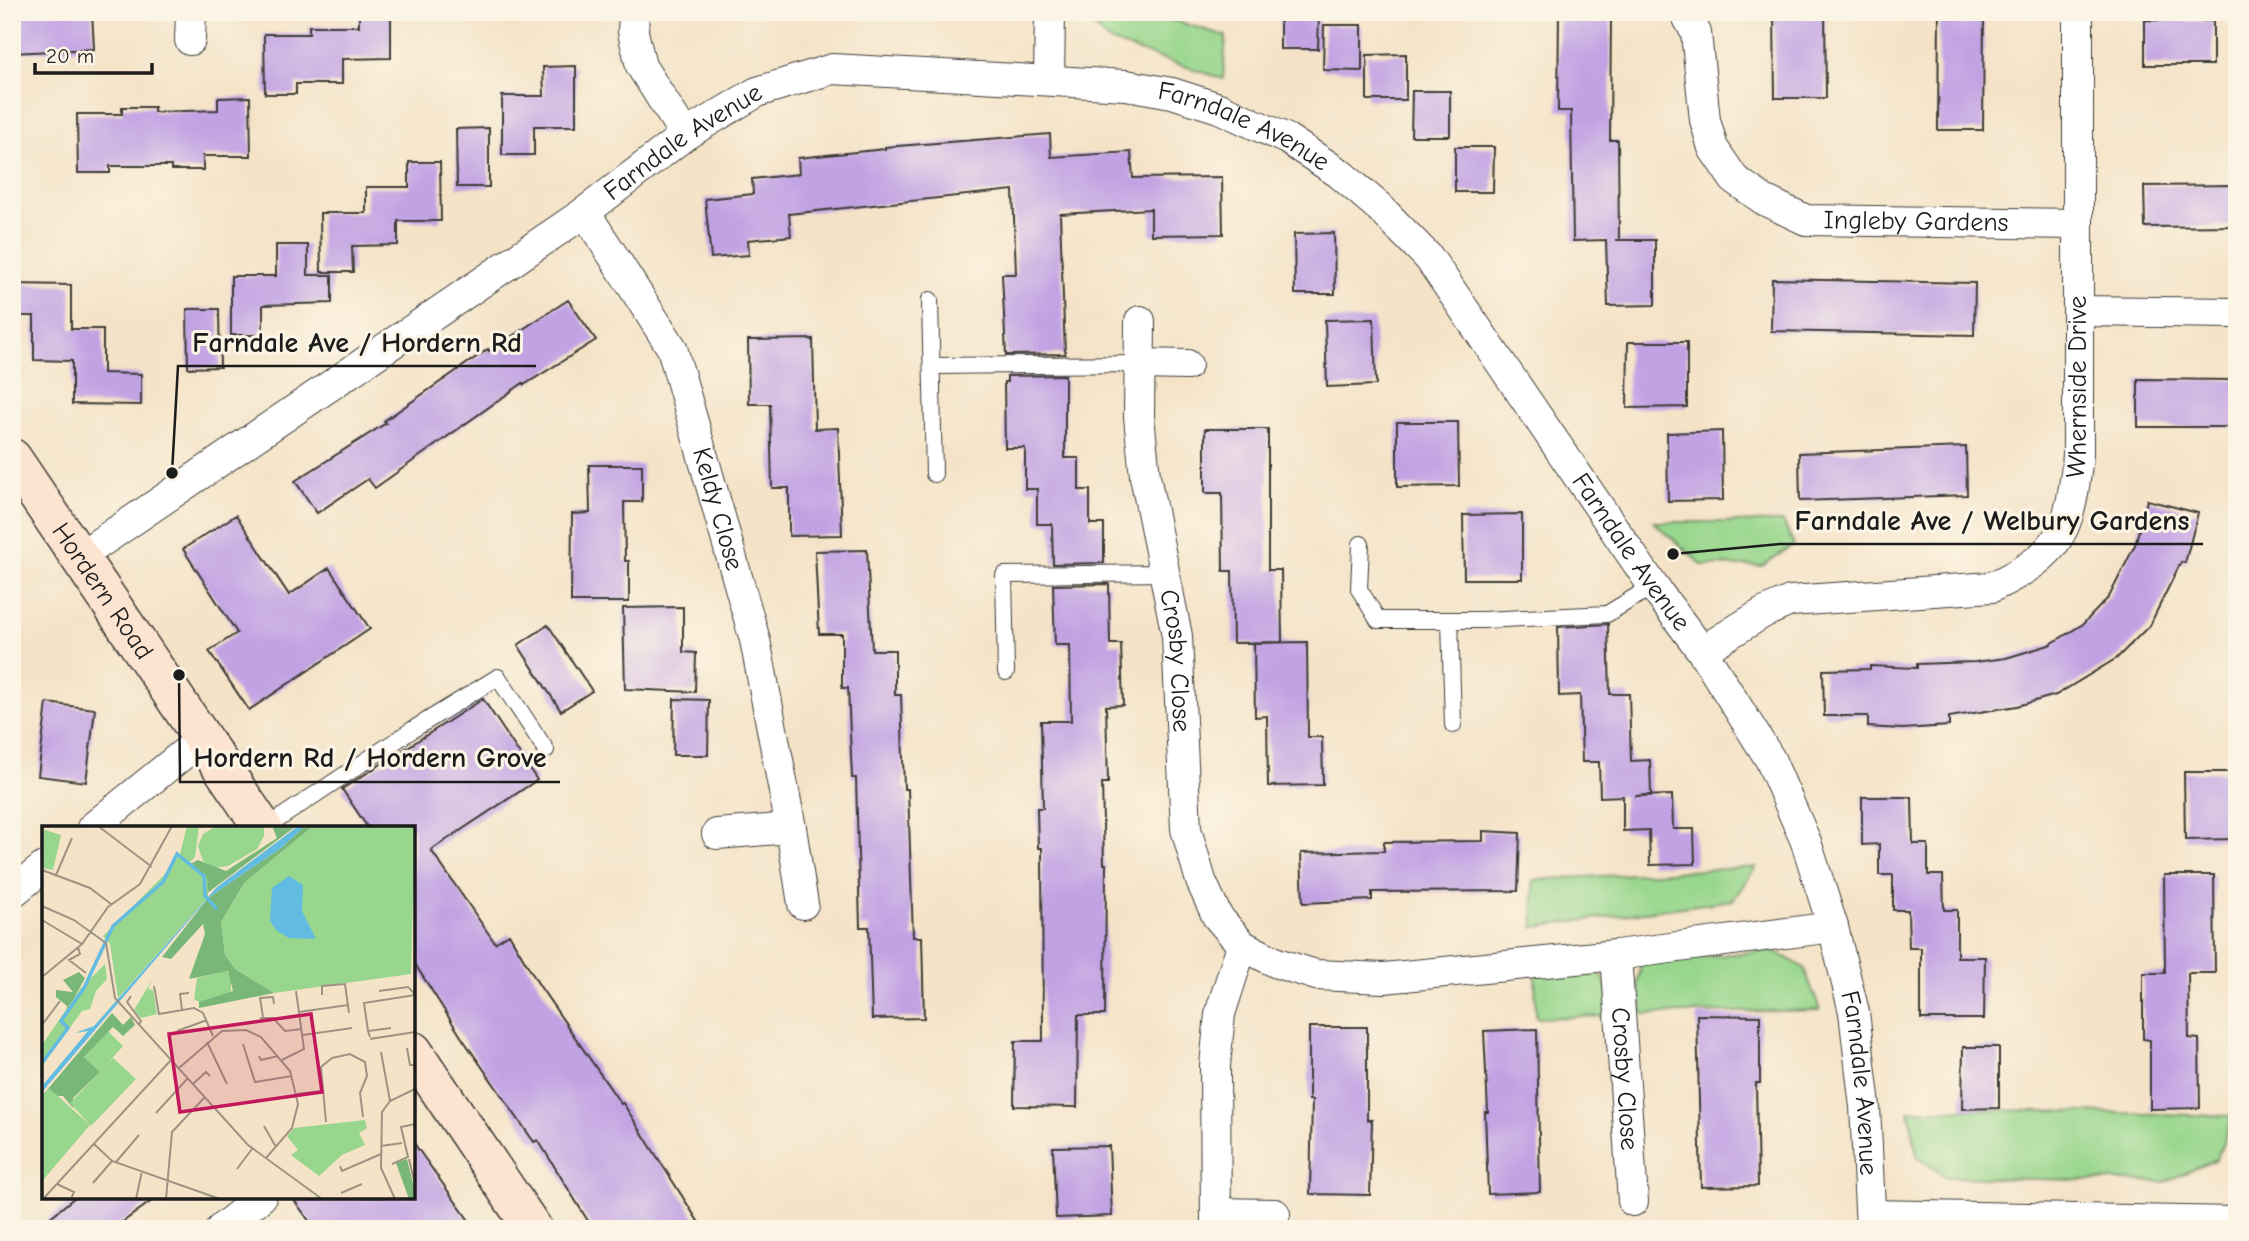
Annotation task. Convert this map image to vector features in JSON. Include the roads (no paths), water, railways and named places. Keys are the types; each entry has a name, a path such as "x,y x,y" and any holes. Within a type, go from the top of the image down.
{"street":[{"path":"634,12 633,32 641,66 685,135"},
{"path":"1049,80 1050,12"},
{"name":"Ingleby Gardens","path":"1685,12 1696,33 1705,120 1713,148 1734,179 1764,200 1806,220 2078,224"},
{"name":"Whernside Drive","path":"1702,651 1763,613 1790,601 1992,587 2021,573 2046,556 2064,531 2073,502 2078,455 2078,12"},
{"name":"Farndale Avenue","path":"79,557 585,212 685,135 757,92 832,69 921,76 1126,85 1172,93 1219,108 1287,139 1339,173 1380,208 1429,258 1653,586 1702,651 1770,759 1806,842 1833,927 1854,1012 1865,1107 1871,1222"},
{"name":"Keldy Close","path":"585,212 672,348 755,640 803,904"},
{"path":"2079,311 2237,313"},
{"name":"Crosby Close","path":"1140,321 1139,417 1145,476 1177,636 1186,829 1201,881 1217,916 1242,945 1277,963 1316,975 1384,978 1616,955 1833,927"},
{"path":"1139,365 1188,365"},
{"name":"Hordern Road","path":"12,458 263,826"},
{"path":"94,826 203,738"},
{"path":"717,834 791,828"},
{"path":"12,893 42,869"},
{"path":"1242,945 1220,1014 1216,1066 1216,1221 1275,1214"},
{"name":"Crosby Close","path":"1616,955 1633,1201"},
{"path":"416,1064 533,1229"},
{"path":"221,1229 258,1199"},
{"path":"1871,1222 2237,1222"}],"lane":[{"path":"930,300 934,474"},
{"path":"933,366 1139,365"},
{"path":"1361,544 1359,589 1378,620 1608,614 1653,586"},
{"path":"1006,672 1004,575 1166,573"},
{"path":"1450,620 1453,726"},
{"path":"267,826 498,677 546,750"}],"place":[{"name":"Farndale Ave / Hordern Rd","path":"172,473"},
{"name":"Farndale Ave / Welbury Gardens","path":"1673,554"},
{"name":"Hordern Rd / Hordern Grove","path":"179,675"}]}
